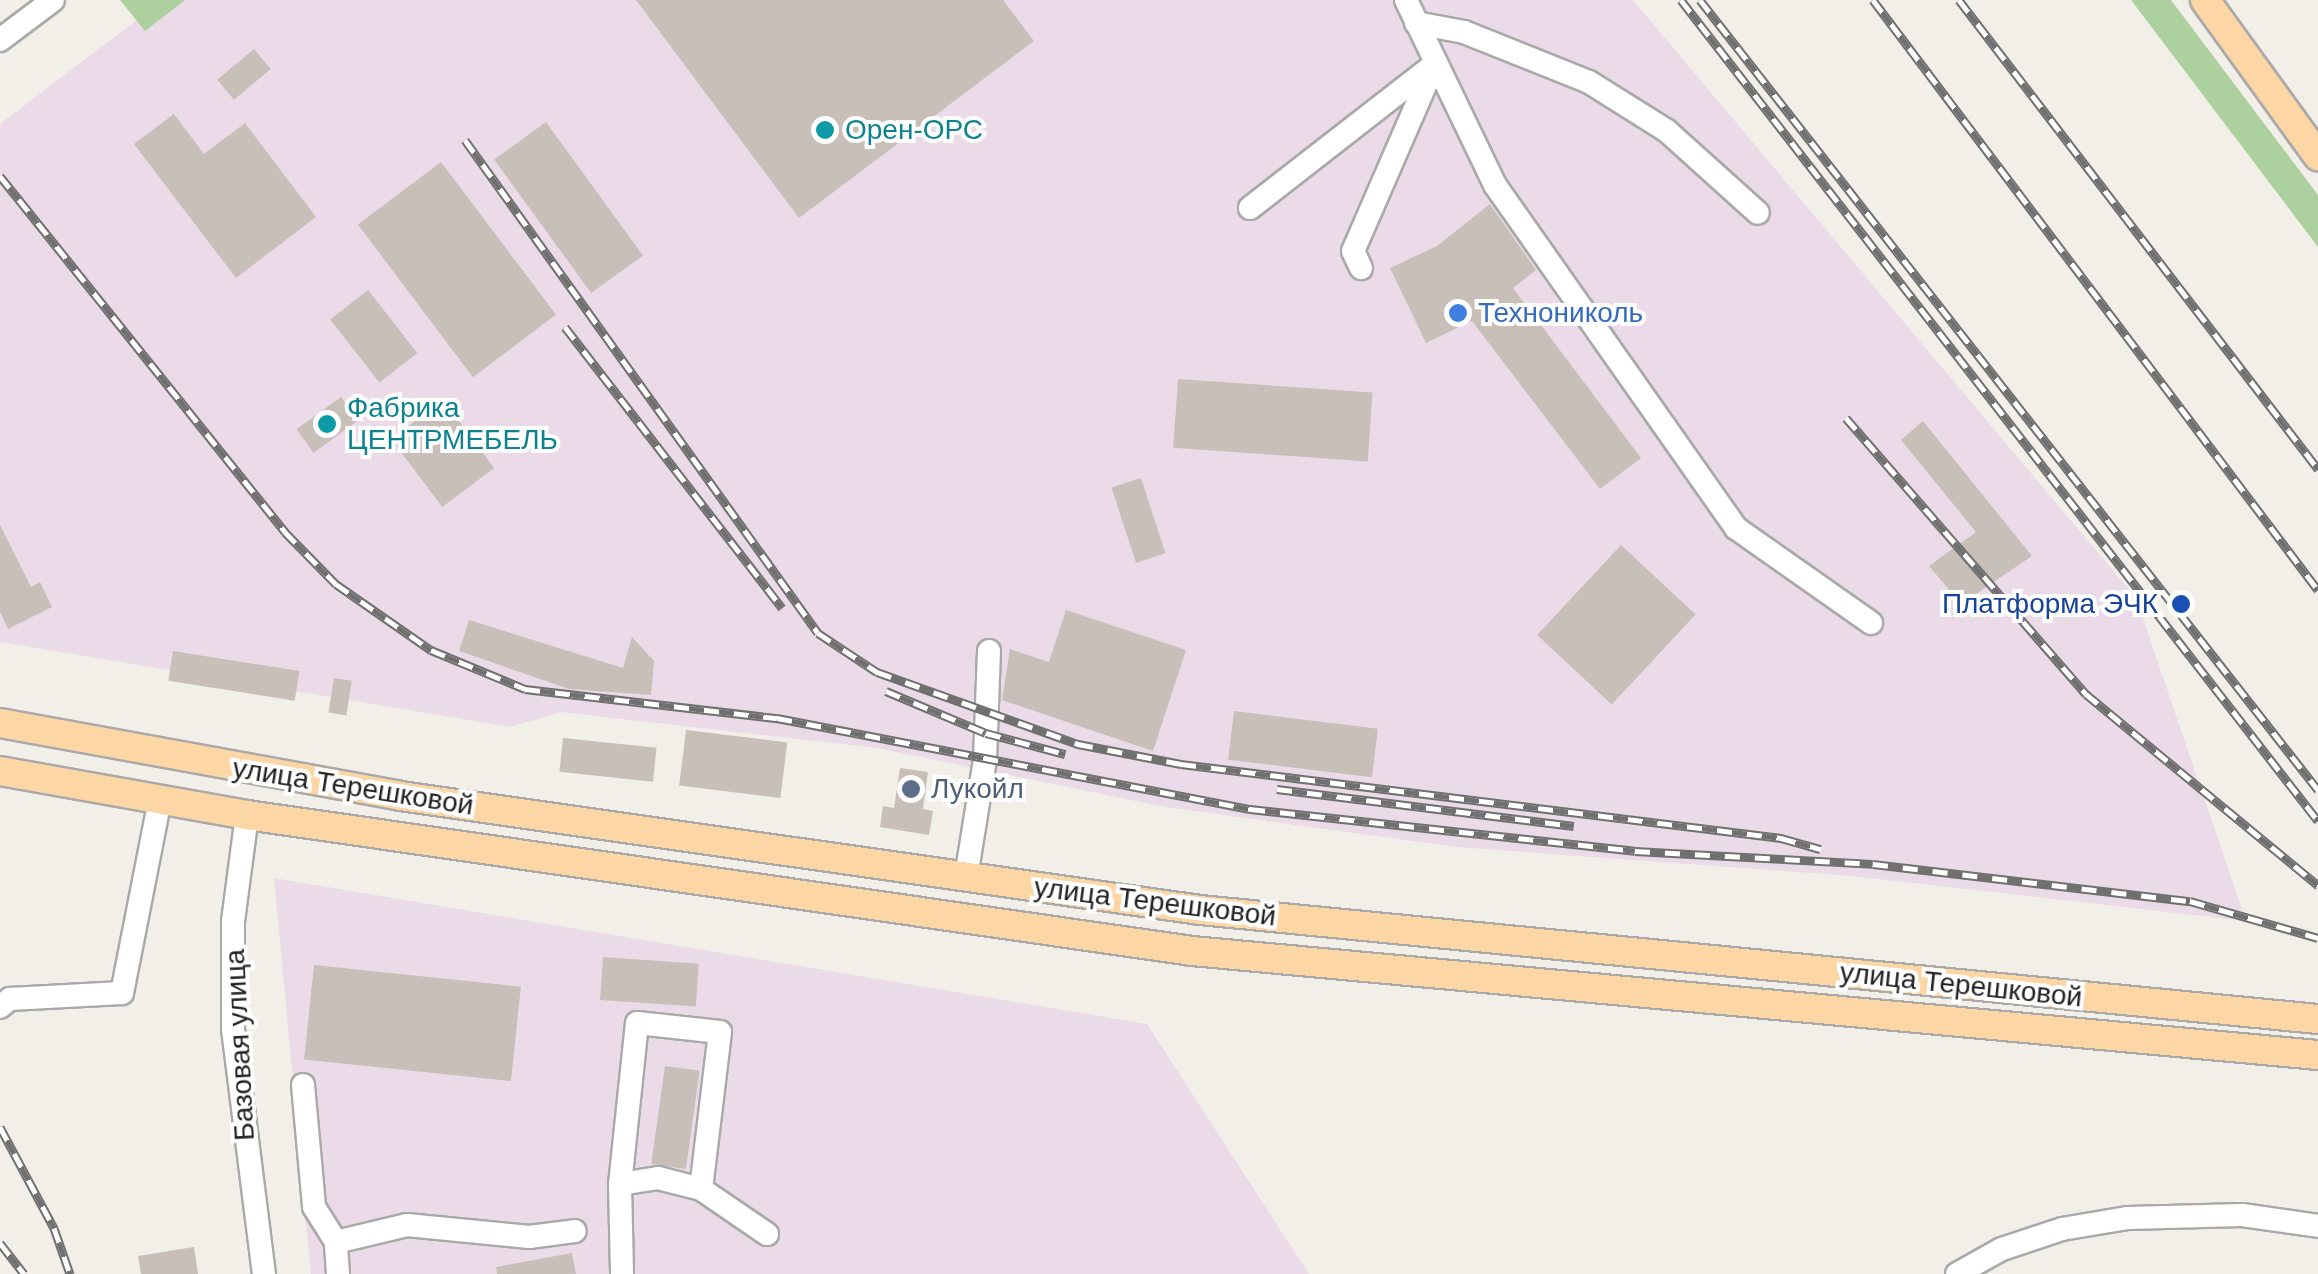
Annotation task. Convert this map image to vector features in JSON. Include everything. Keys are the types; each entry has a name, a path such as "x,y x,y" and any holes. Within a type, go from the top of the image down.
{"main road":[{"path":"2206,0 2318,156"},
{"name":"улица Терешковой","path":"0,723 253,771 1200,910 2318,1019"},
{"name":"улица Терешковой","path":"0,770 247,815 1192,951 1540,988 2318,1056"},
{"path":"247,815 253,771"},
{"path":"961,917 966,877"}],"street":[{"path":"0,40 52,0"},
{"path":"1406,0 1434,66 1495,185 1736,528 1871,623"},
{"path":"1416,23 1464,32 1589,82 1666,132 1758,213"},
{"path":"1250,208 1434,66"},
{"path":"1361,268 1353,251 1434,66"},
{"path":"966,877 985,760 989,650"},
{"path":"0,1007 10,1000 122,993 160,799"},
{"name":"Базовая улица","path":"247,815 233,920 234,1029 264,1274"},
{"path":"622,1274 620,1184 637,1023 720,1032 701,1189"},
{"path":"303,1085 314,1207 336,1242 338,1274"},
{"path":"620,1184 658,1178 701,1189 767,1234"},
{"path":"1957,1274 2002,1250 2062,1229 2128,1218 2242,1215 2318,1226"},
{"path":"336,1242 407,1224 528,1236 575,1231"}],"shaded area":[{"path":"163,0 1633,0 2136,598 2246,921 1852,876 1457,847 1165,807 877,748 561,712 510,727 0,642 0,124"},
{"path":"274,878 1147,1024 1309,1274 311,1274"}],"green space":[{"path":"120,0 185,0 145,31"},
{"path":"2131,0 2171,0 2318,195 2318,247"}],"building":[{"name":"Орен-ОРС","path":"636,0 1003,0 1034,41 799,218"},
{"path":"254,49 271,69 234,100 217,80"},
{"path":"174,114 204,154 245,123 316,217 236,278 134,144"},
{"path":"546,122 643,255 591,293 494,160"},
{"path":"441,162 556,315 473,377 358,225"},
{"path":"1490,204 1536,270 1513,288 1641,458 1600,489 1472,321 1426,343 1390,268 1437,246"},
{"path":"368,290 417,353 379,383 330,320"},
{"path":"1178,379 1373,393 1368,461 1173,448"},
{"name":"Фабрика ЦЕНТРМЕБЕЛЬ","path":"341,397 358,420 314,453 297,429"},
{"path":"443,400 494,468 442,507 391,439"},
{"path":"1923,421 2032,556 1961,604 1929,566 1976,532 1901,440"},
{"path":"1141,478 1165,553 1136,563 1112,488"},
{"path":"0,525 31,587 40,582 52,607 8,629 0,612"},
{"path":"1621,545 1696,615 1612,705 1537,635"},
{"path":"1066,610 1186,650 1153,751 1002,700 1010,649 1049,662"},
{"path":"469,620 623,668 632,637 654,661 651,695 569,689 459,651"},
{"path":"173,651 299,671 295,701 168,681"},
{"path":"334,678 352,681 346,715 329,713"},
{"path":"1234,711 1378,729 1372,777 1228,760"},
{"path":"686,730 787,742 780,798 679,786"},
{"path":"563,738 656,748 653,782 559,772"},
{"name":"Лукойл","path":"900,768 928,772 923,809 933,811 929,835 880,827 883,806 894,808"},
{"path":"603,957 699,964 696,1007 600,1000"},
{"path":"314,965 521,987 511,1081 304,1059"},
{"path":"665,1066 700,1071 686,1169 651,1164"},
{"path":"194,1247 198,1274 141,1274 138,1256"},
{"path":"572,1253 576,1274 497,1274 496,1267"}],"railway":[{"path":"1681,0 2318,821"},
{"path":"1700,0 2318,790"},
{"path":"1873,0 2318,590"},
{"path":"1959,0 2318,469"},
{"path":"465,140 818,633 877,672 1078,744 1181,764 1781,838 1820,849"},
{"path":"0,176 285,532 336,584 431,650 525,689 777,718 1250,809 1635,851 1873,864 2190,901 2318,938"},
{"path":"565,327 782,608"},
{"path":"1846,418 2086,694 2318,885"},
{"path":"886,691 986,733 1065,754"},
{"path":"1277,789 1574,826"},
{"path":"0,1127 54,1228 70,1274"},
{"path":"0,1243 24,1274"}],"place":[{"name":"Орен-ОРС","path":"825,130"},
{"name":"Технониколь","path":"1458,313"},
{"name":"Фабрика ЦЕНТРМЕБЕЛЬ","path":"327,424"},
{"name":"Платформа ЭЧК","path":"2181,604"},
{"name":"Лукойл","path":"911,789"}]}
